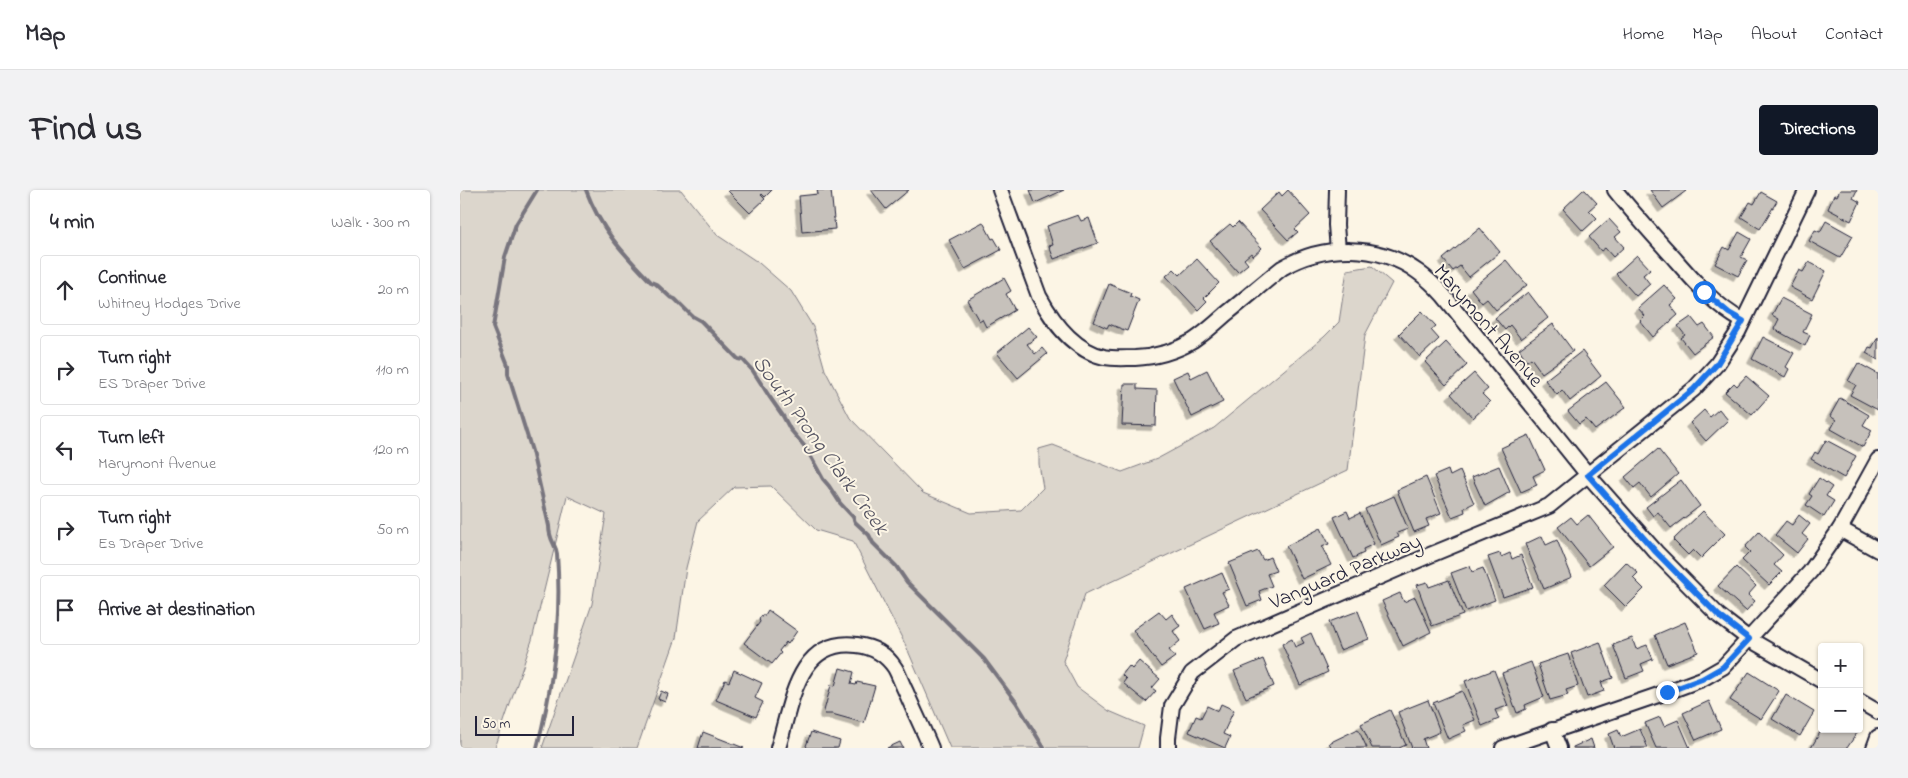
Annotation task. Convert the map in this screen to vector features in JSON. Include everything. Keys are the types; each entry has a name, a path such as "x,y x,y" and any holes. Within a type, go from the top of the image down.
{"street":[{"name":"Marymont Avenue","path":"1000,190 1040,296 1048,312 1056,324 1069,336 1090,351 1104,357 1142,358 1178,349 1208,330 1282,268 1311,255 1338,250 1367,251 1398,261 1417,271 1444,296 1588,475 1656,552 1713,610 1749,639 1818,678"},
{"path":"1338,190 1336,225 1338,250"},
{"path":"1615,190 1633,213 1704,292 1729,313 1743,321"},
{"name":"Vanguard Parkway","path":"1168,748 1172,706 1192,673 1236,639 1549,506 1694,389 1717,364 1743,321 1807,190"},
{"path":"1503,748 1702,679 1723,667 1810,572 1840,529 1878,460"},
{"path":"1840,529 1878,550"},
{"path":"778,748 796,685 809,661 825,650 844,643 865,646 880,651 894,668 931,748"},
{"path":"1863,704 1878,712"},
{"path":"1552,730 1558,748"},
{"path":"1874,748 1878,737"}],"shaded area":[{"path":"460,190 681,190 717,235 759,263 791,291 813,327 825,370 850,418 923,493 971,513 1021,510 1043,488 1039,464 1039,449 1053,445 1122,472 1157,459 1214,428 1324,337 1339,322 1347,270 1372,266 1392,283 1365,335 1348,470 1085,594 1063,661 1077,687 1109,711 1144,726 1138,748 950,748 906,646 853,541 816,530 771,486 734,487 698,521 686,568 676,638 637,748 542,748 592,604 606,514 567,496 532,640 495,748 460,748"}],"building":[{"path":"772,190 765,197 761,195 765,199 750,213 728,191"},
{"path":"817,190 831,190 835,229 802,232 799,196 818,194"},
{"path":"871,190 909,190 886,209"},
{"path":"1030,190 1064,190 1035,203"},
{"path":"1288,190 1310,215 1295,229 1298,232 1288,240 1260,210 1279,192 1282,196"},
{"path":"1583,190 1597,203 1589,210 1597,218 1583,231 1563,209"},
{"path":"1650,190 1686,190 1686,191 1663,208"},
{"path":"1840,190 1857,190 1853,198 1860,202 1851,221 1828,209 1834,195 1837,196"},
{"path":"1761,192 1777,201 1760,229 1741,217 1750,202 1754,204"},
{"path":"1078,215 1081,221 1089,218 1098,243 1054,259 1049,246 1053,245 1047,226"},
{"path":"1609,219 1621,232 1615,237 1624,247 1613,257 1605,248 1601,251 1589,237"},
{"path":"1826,221 1853,236 1840,258 1809,241 1815,230 1820,232"},
{"path":"983,222 992,239 994,238 1001,250 965,269 949,240"},
{"path":"1238,222 1262,248 1253,256 1251,253 1244,259 1248,264 1238,272 1210,241 1230,224 1233,227"},
{"path":"1480,228 1500,252 1469,277 1460,266 1453,271 1443,259"},
{"path":"1739,232 1751,239 1741,257 1747,260 1738,276 1715,264 1724,247 1729,250"},
{"path":"1637,255 1650,269 1643,275 1650,284 1636,296 1616,274"},
{"path":"1197,259 1219,283 1204,298 1207,301 1198,310 1166,276 1174,269 1180,275"},
{"path":"1506,260 1527,285 1496,310 1487,299 1482,303 1471,289"},
{"path":"1809,262 1826,271 1812,299 1790,287 1799,270 1803,272"},
{"path":"1004,278 1011,291 1006,294 1015,310 986,327 982,319 979,321 967,300"},
{"path":"1109,284 1131,293 1130,296 1139,300 1127,331 1109,324 1107,328 1094,322"},
{"path":"1664,285 1677,299 1670,305 1678,315 1653,337 1640,321 1645,316 1638,308"},
{"path":"1528,292 1548,318 1521,339 1510,325 1505,330 1495,318"},
{"path":"1781,298 1812,314 1803,332 1810,335 1805,346 1774,329 1779,319 1772,315"},
{"path":"1422,311 1436,326 1431,330 1439,339 1420,357 1399,334"},
{"path":"1691,317 1699,327 1704,324 1714,337 1693,353 1681,338 1685,335 1678,326"},
{"path":"1553,324 1573,351 1542,373 1531,358 1527,361 1519,349"},
{"path":"1028,327 1037,337 1027,344 1035,354 1042,348 1047,354 1018,378 997,353"},
{"path":"1763,337 1794,353 1786,367 1789,369 1785,377 1752,359"},
{"path":"1878,337 1878,360 1866,353 1869,347 1872,348"},
{"path":"1446,342 1467,365 1446,385 1425,362"},
{"path":"1582,351 1601,376 1570,401 1562,390 1557,395 1545,380"},
{"path":"1858,363 1878,374 1878,410 1850,395 1856,385 1848,381"},
{"path":"1207,370 1223,402 1192,417 1173,378 1188,371 1191,378"},
{"path":"1474,373 1488,389 1482,394 1490,402 1473,418 1451,394"},
{"path":"1746,376 1769,396 1752,415 1725,392 1734,383 1737,386"},
{"path":"1606,382 1626,407 1595,430 1586,419 1579,424 1568,411"},
{"path":"1124,384 1137,384 1137,389 1157,390 1156,426 1122,425"},
{"path":"1840,398 1869,415 1863,425 1872,430 1863,447 1831,429 1836,420 1830,416"},
{"path":"1719,409 1728,420 1706,441 1690,423 1704,410 1710,417"},
{"path":"1529,435 1545,470 1533,476 1537,485 1521,492 1501,448"},
{"path":"1826,440 1856,456 1844,478 1811,459 1815,452 1818,454"},
{"path":"1658,449 1678,474 1651,497 1640,483 1634,488 1625,477"},
{"path":"1499,466 1510,492 1485,506 1472,477"},
{"path":"1448,470 1450,476 1460,471 1474,503 1464,508 1465,512 1452,517 1434,476"},
{"path":"1426,477 1441,513 1426,519 1429,526 1414,532 1397,490"},
{"path":"1819,478 1832,487 1826,496 1834,501 1824,517 1806,505 1812,496 1809,494"},
{"path":"1681,480 1700,506 1671,528 1658,512 1653,516 1646,507"},
{"path":"1394,496 1408,529 1397,533 1399,537 1381,545 1365,509"},
{"path":"1347,511 1350,518 1360,513 1374,544 1363,549 1364,553 1353,558 1334,517"},
{"path":"1703,511 1725,534 1701,558 1693,550 1688,555 1673,540"},
{"path":"1588,515 1613,547 1589,566 1558,527 1571,517 1577,524"},
{"path":"1799,515 1810,524 1802,534 1808,539 1797,553 1775,535 1786,521 1792,525"},
{"path":"1321,528 1329,544 1322,547 1331,565 1302,579 1286,546"},
{"path":"1759,532 1783,555 1774,565 1782,572 1769,585 1742,560 1750,552 1745,547"},
{"path":"1542,536 1546,545 1557,540 1572,577 1544,589 1525,544"},
{"path":"1258,551 1263,560 1270,557 1276,571 1267,574 1272,586 1259,591 1262,600 1247,606 1229,563"},
{"path":"1500,553 1501,557 1510,553 1512,559 1521,555 1533,587 1503,597 1488,557"},
{"path":"1626,562 1638,573 1633,578 1644,589 1626,607 1604,585"},
{"path":"1470,566 1472,572 1483,568 1495,600 1466,611 1451,573"},
{"path":"1736,567 1756,586 1748,595 1755,601 1746,611 1718,586"},
{"path":"1222,573 1229,589 1222,592 1229,605 1214,612 1219,623 1205,629 1186,589"},
{"path":"1449,580 1463,615 1432,626 1417,585 1427,582 1429,587"},
{"path":"1400,593 1404,602 1415,597 1431,632 1403,646 1382,601"},
{"path":"768,610 797,631 788,644 786,642 779,651 781,653 772,664 744,643 760,622 759,619"},
{"path":"1159,611 1166,619 1172,614 1180,626 1173,631 1180,641 1169,650 1175,657 1161,667 1133,630"},
{"path":"1358,611 1369,639 1340,650 1329,622"},
{"path":"1685,622 1698,652 1667,664 1655,635"},
{"path":"1311,633 1328,672 1300,685 1282,644 1292,639 1295,647 1304,643 1301,638"},
{"path":"1632,638 1636,649 1647,645 1653,659 1641,664 1644,671 1626,678 1613,645"},
{"path":"1600,642 1613,678 1601,682 1604,691 1587,697 1571,653"},
{"path":"1568,654 1578,686 1566,690 1568,695 1550,700 1538,664"},
{"path":"1263,659 1274,686 1246,698 1234,671"},
{"path":"1139,661 1160,679 1152,688 1156,691 1146,702 1123,683 1126,679 1122,675 1129,666 1132,669"},
{"path":"1531,662 1544,697 1525,705 1526,709 1517,713 1502,673"},
{"path":"840,668 854,672 851,684 856,685 857,682 875,686 864,723 832,714 825,714 824,711 831,685 835,686"},
{"path":"734,670 762,683 755,698 763,702 756,717 716,700 725,680 729,682"},
{"path":"1494,670 1508,706 1495,710 1499,719 1482,726 1465,681"},
{"path":"1749,672 1779,691 1761,719 1730,700"},
{"path":"661,691 668,694 665,702 658,699"},
{"path":"1462,691 1475,720 1463,725 1466,731 1448,739 1433,703"},
{"path":"1786,695 1814,712 1800,736 1772,719"},
{"path":"1428,700 1440,732 1423,739 1426,748 1412,748 1398,712"},
{"path":"1709,701 1721,729 1696,740 1683,713"},
{"path":"1221,704 1234,710 1223,734 1230,737 1225,748 1189,732 1196,716 1201,718 1207,706 1218,711"},
{"path":"1390,710 1406,745 1399,748 1372,748 1361,724"},
{"path":"1660,717 1664,726 1678,720 1690,748 1656,748 1645,723"},
{"path":"1358,729 1367,748 1332,748 1329,743"},
{"path":"1640,729 1648,748 1614,748 1609,734 1618,730 1621,737"},
{"path":"703,732 744,748 698,748"},
{"path":"811,732 840,741 838,748 808,748 806,746"},
{"path":"1820,733 1857,733 1847,748 1811,748"},
{"path":"1591,739 1594,748 1573,748 1573,747"},
{"path":"900,742 903,748 887,748"}],"waterway":[{"path":"537,190 516,224 505,257 493,327 508,365 508,374 532,451 550,535 557,554 558,603 555,652 548,701 537,748"},
{"name":"South Prong Clark Creek","path":"586,190 598,217 613,240 631,261 651,282 675,299 692,316 701,321 738,359 743,360 753,371 790,429 806,448 823,479 840,503 853,517 855,522 869,535 873,543 896,566 907,582 984,659 1016,702 1044,748"}],"route":[{"path":"1667,692 1702,679 1723,667 1749,639 1719,616 1656,552 1588,475 1694,389 1717,364 1738,332 1743,321 1729,313 1704,292"}]}
